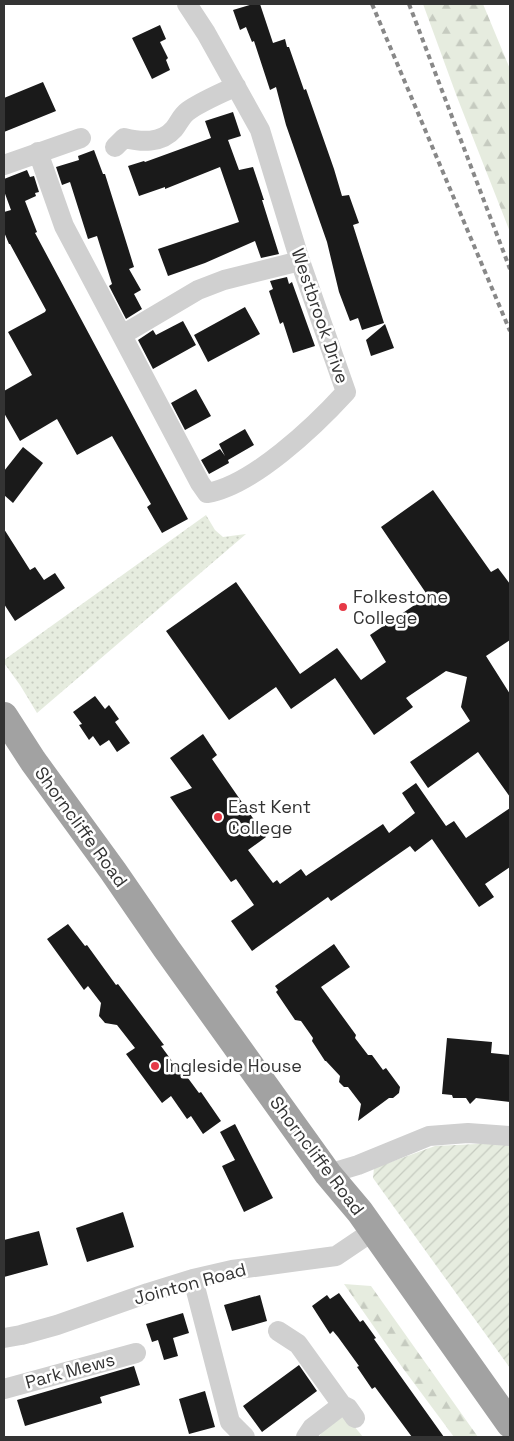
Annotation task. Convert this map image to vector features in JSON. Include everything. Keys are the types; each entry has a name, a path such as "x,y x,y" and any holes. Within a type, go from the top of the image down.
{"highway":[{"name":"Shorncliffe Road","path":"4,716 33,761 328,1174 373,1231 510,1424"}],"street":[{"name":"Westbrook Drive","path":"38,152 64,226 206,493 219,491 278,457 329,410 346,392 300,261 260,130 206,33 187,4"},
{"path":"115,147 124,138 150,141 163,137 173,130 189,110 236,86"},
{"path":"4,165 81,138"},
{"path":"122,335 198,290 224,280 300,261"},
{"path":"328,1174 358,1165 429,1136 468,1133 510,1136"},
{"name":"Jointon Road","path":"4,1338 57,1325 193,1279 232,1270 336,1256 373,1231"},
{"path":"193,1279 230,1422 245,1437"},
{"path":"278,1331 298,1344 348,1412 312,1428 306,1437"},
{"name":"Park Mews","path":"4,1389 136,1353"}],"green space":[{"path":"423,4 483,4 510,69 510,232 457,97"},
{"path":"206,515 215,530 223,537 246,534 37,713 4,663 4,660"},
{"path":"497,1143 510,1146 510,1368 373,1178 374,1168 435,1146"},
{"path":"344,1284 371,1286 478,1437 454,1437"},
{"path":"345,1415 363,1437 319,1437 322,1432"}],"building":[{"path":"253,4 260,4 273,43 285,39 287,47 289,47 304,90 306,89 342,196 349,195 359,223 353,225 384,323 362,330 358,318 350,321 339,292 327,242 286,125 276,87 270,90 254,41 252,42 246,27 240,30 233,10"},
{"path":"160,25 166,39 160,42 168,58 166,60 170,70 152,79 132,38"},
{"path":"43,82 56,111 4,132 4,98"},
{"path":"233,112 241,136 228,140 239,170 253,167 279,254 261,258 255,241 205,263 168,276 158,249 239,222 220,167 165,189 165,187 139,196 128,166 145,162 211,138 205,121"},
{"path":"94,150 103,174 105,174 134,267 129,269 141,290 134,294 142,309 126,319 109,286 112,284 97,236 88,239 70,182 62,185 56,167 79,160 78,156"},
{"path":"27,170 30,177 34,176 39,192 35,193 36,196 25,201 37,232 35,233 188,519 162,533 147,507 151,504 112,436 77,455 57,419 20,441 4,413 4,391 32,375 8,332 46,310 4,232 4,212 11,210 4,191 4,179"},
{"path":"287,277 289,284 292,282 315,346 293,353 283,322 280,324 269,291 273,289 270,281"},
{"path":"245,307 260,334 208,362 194,335"},
{"path":"183,321 196,345 153,369 138,340 153,330 156,335"},
{"path":"385,324 394,348 371,356 366,340"},
{"path":"196,389 211,416 185,430 171,403"},
{"path":"245,429 254,445 228,460 229,463 209,474 201,460 220,449 225,456 219,444"},
{"path":"23,447 43,463 13,503 4,495 4,471"},
{"path":"433,490 491,572 498,568 510,584 510,640 486,656 510,694 510,797 478,752 428,788 410,762 470,721 461,707 467,677 446,671 406,698 413,707 374,735 335,678 291,709 276,687 229,720 166,631 236,582 300,674 337,648 361,680 386,662 370,635 428,596 381,527"},
{"path":"4,529 30,570 35,567 44,580 55,573 65,588 15,621 4,604"},
{"path":"95,696 105,709 109,705 119,719 115,722 130,743 117,752 109,740 100,746 93,736 89,740 79,725 82,724 73,712"},
{"path":"203,734 217,755 212,759 266,837 248,850 273,883 277,880 280,884 301,869 306,876 383,824 389,833 415,813 402,793 416,783 446,826 454,821 466,838 510,808 510,867 485,884 494,897 479,907 432,839 415,852 410,846 331,901 328,897 252,951 231,921 254,905 236,879 231,882 170,797 192,788 170,758"},
{"path":"68,924 85,946 87,945 116,985 118,984 164,1045 161,1046 180,1072 182,1070 199,1093 201,1092 221,1121 203,1134 191,1116 187,1119 171,1096 162,1103 126,1054 135,1048 117,1025 105,1023 99,1016 101,1003 88,986 84,990 47,939"},
{"path":"334,944 350,967 321,987 356,1035 355,1038 368,1055 372,1055 383,1070 386,1068 400,1087 399,1093 393,1098 389,1098 358,1121 361,1104 348,1087 344,1087 339,1082 340,1076 325,1061 312,1041 313,1038 301,1021 295,1020 276,992 278,990 275,986"},
{"path":"447,1038 492,1042 491,1053 510,1055 510,1102 476,1098 470,1104 466,1098 453,1098 452,1095 442,1094"},
{"path":"235,1124 273,1198 244,1212 222,1166 235,1160 220,1132"},
{"path":"123,1212 134,1247 87,1262 76,1228"},
{"path":"39,1231 48,1265 4,1277 4,1240"},
{"path":"339,1293 360,1322 363,1320 376,1338 374,1339 444,1437 412,1437 375,1387 372,1389 357,1367 359,1366 338,1337 333,1331 330,1334 312,1306 327,1295 330,1299"},
{"path":"260,1295 267,1321 232,1331 224,1305"},
{"path":"183,1313 189,1333 173,1338 178,1356 164,1360 158,1340 152,1342 146,1324"},
{"path":"299,1365 317,1391 262,1432 243,1406"},
{"path":"134,1366 140,1385 100,1397 102,1403 25,1426 17,1400"},
{"path":"205,1391 215,1427 189,1434 179,1399"}],"railway":[{"path":"372,4 510,331"},
{"path":"409,4 510,269"}],"place":[{"name":"Folkestone College","path":"343,607"},
{"name":"East Kent College","path":"218,817"},
{"name":"Ingleside House","path":"155,1066"}]}
